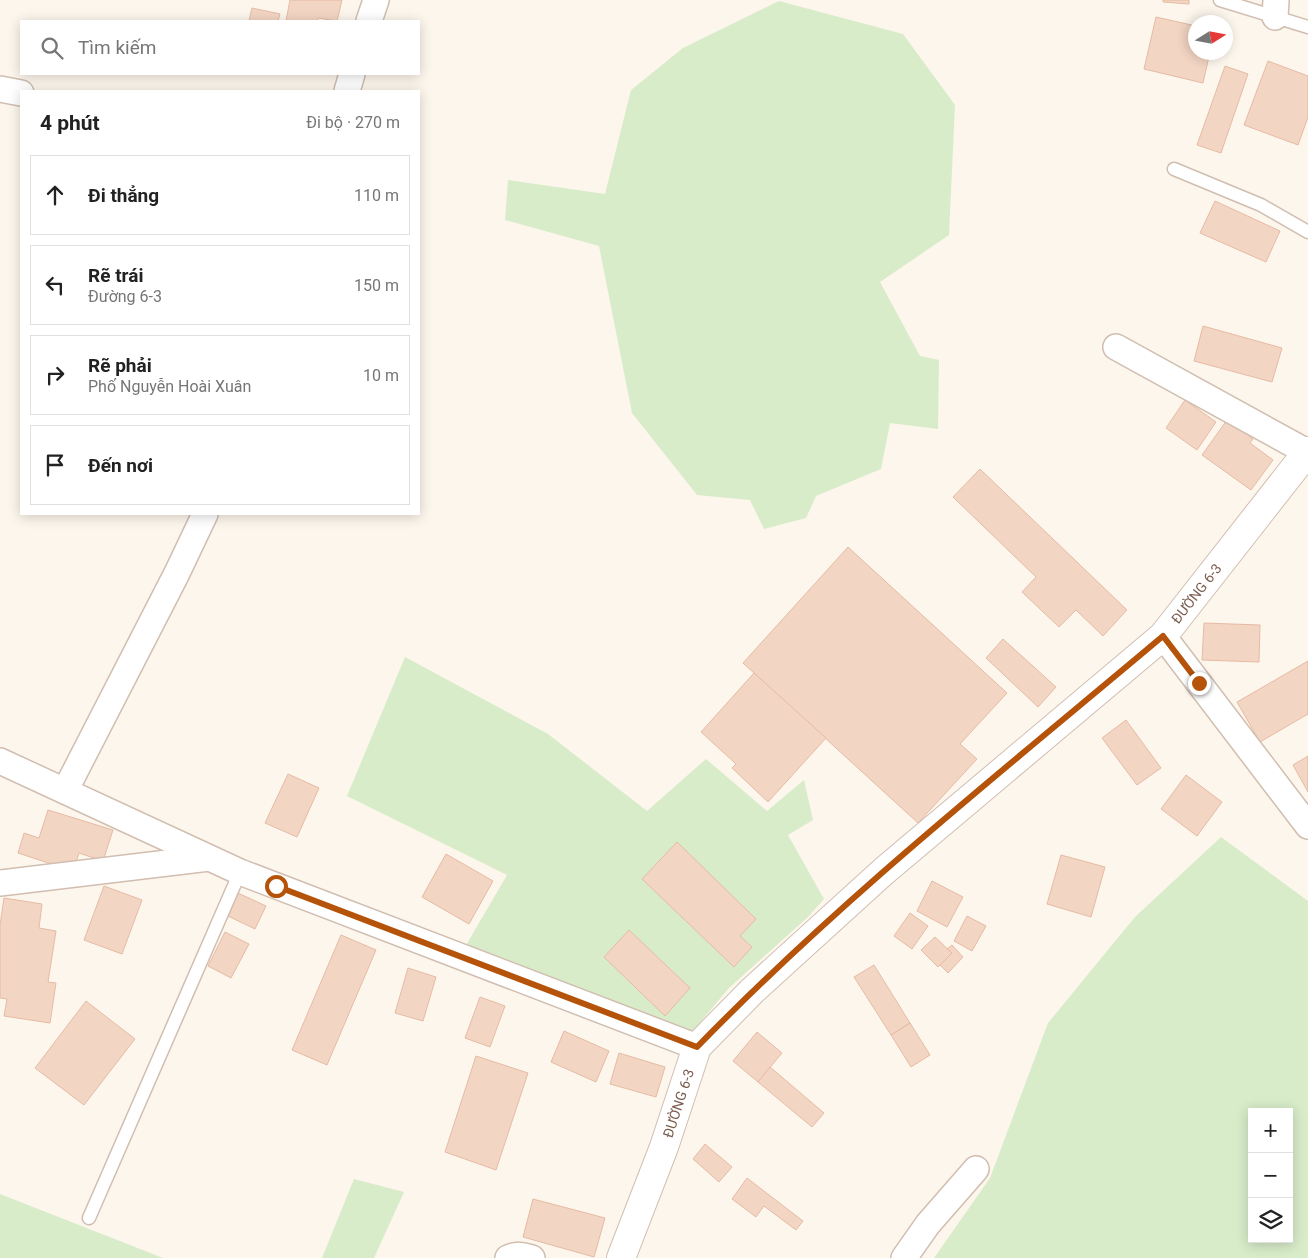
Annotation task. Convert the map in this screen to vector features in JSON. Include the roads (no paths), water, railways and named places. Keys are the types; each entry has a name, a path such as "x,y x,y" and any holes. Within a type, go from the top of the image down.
{"street":[{"path":"369,20 376,0"},
{"path":"346,90 352,75"},
{"path":"0,89 20,93"},
{"path":"1116,346 1308,452"},
{"name":"ĐƯỜNG 6-3","path":"621,1258 664,1147 697,1047 752,991 884,871 1163,636 1308,452"},
{"path":"65,791 206,515"},
{"path":"1163,636 1308,826"},
{"path":"0,761 240,872 697,1047"},
{"path":"0,883 209,858"},
{"path":"904,1258 928,1224 976,1169"},
{"path":"508,1258 514,1255 524,1255 532,1258"}],"lane":[{"path":"1220,0 1275,9 1308,27"},
{"path":"1174,169 1261,205 1308,232"},
{"path":"89,1218 240,872"}]}
